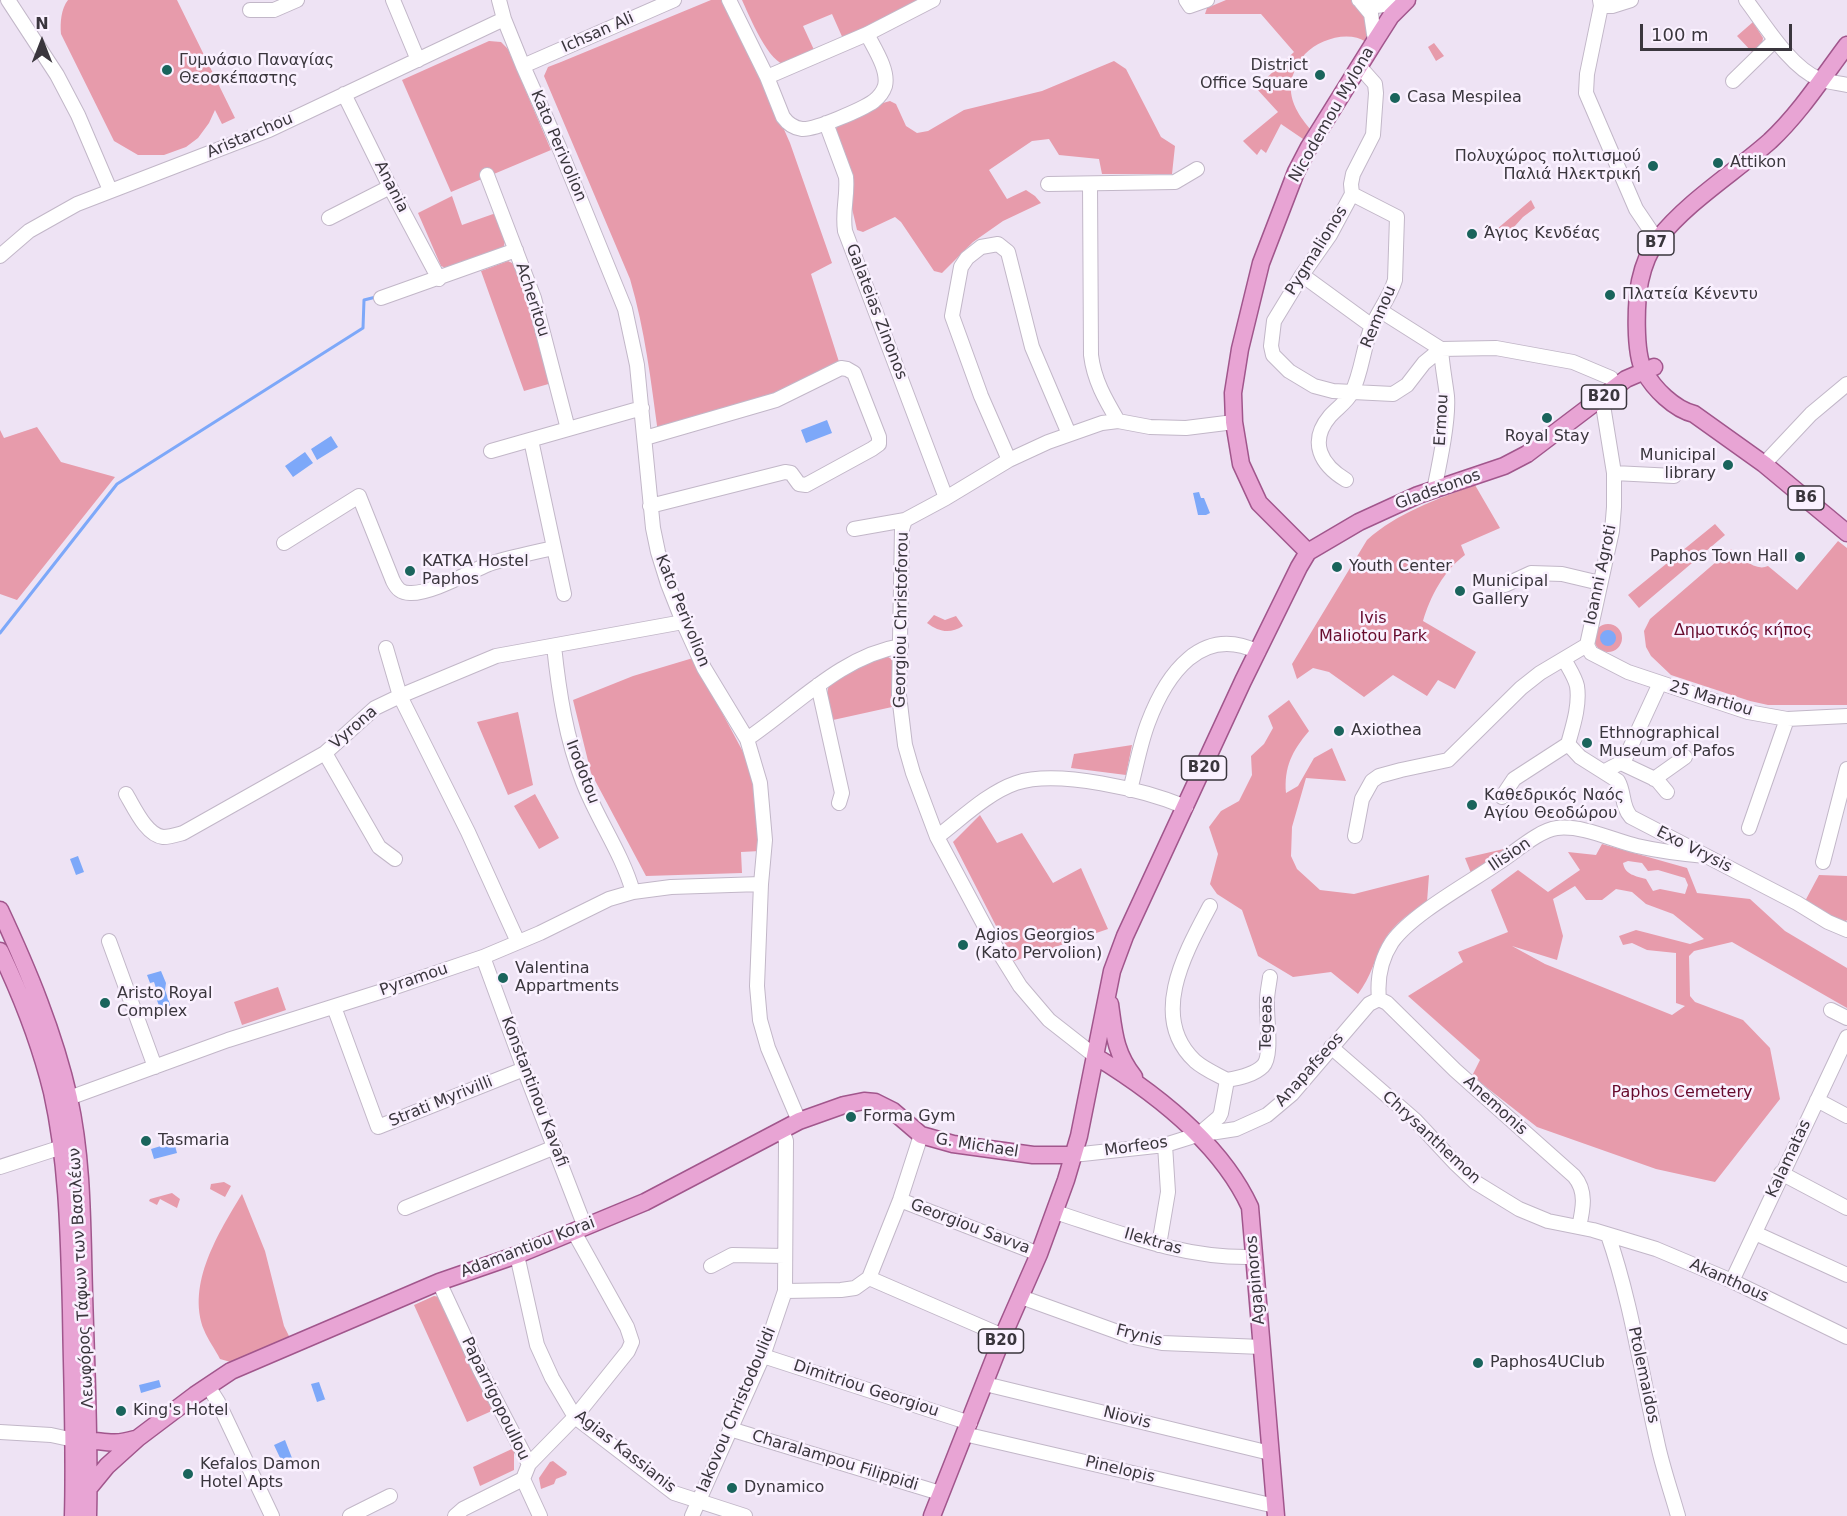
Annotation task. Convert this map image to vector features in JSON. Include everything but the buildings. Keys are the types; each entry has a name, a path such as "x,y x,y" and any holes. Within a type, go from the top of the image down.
{"main road":[{"name":"Nicodemou Mylona","path":"1308,552 1259,503 1241,464 1234,422 1233,393 1240,349 1261,263 1296,172 1375,40 1391,16 1407,0"},
{"name":"B7","path":"1647,362 1638,321 1640,283 1644,266 1657,240 1685,211 1732,174 1772,139 1800,109 1836,79 1847,45"},
{"name":"B7","path":"1647,362 1648,287 1659,254 1691,218 1781,143 1836,79 1847,59"},
{"name":"Gladstonos","path":"1566,425 1611,378 1647,362"},
{"name":"Gladstonos","path":"1308,552 1359,522 1434,490 1504,466 1527,454 1602,399 1647,362"},
{"name":"B6","path":"1647,362 1694,414 1764,464 1847,533"},
{"name":"B20","path":"933,1516 940,1493 1003,1336 1055,1212 1071,1161 1095,1056 1107,988 1125,936 1258,652 1308,552"},
{"name":"Λεωφόρος Τάφων των Βασιλέων","path":"0,910 49,1026 69,1098 81,1202 84,1443 73,1516"},
{"name":"Λεωφόρος Τάφων των Βασιλέων","path":"0,951 25,1007 42,1055 62,1147 89,1488 88,1516"},
{"path":"1107,988 1115,1043 1125,1065 1142,1086"},
{"path":"1095,1056 1142,1086"},
{"name":"Agapinoros","path":"1142,1086 1197,1135 1224,1163 1250,1207 1275,1511"},
{"name":"Adamantiou Korai","path":"89,1488 107,1466 138,1438 208,1386 247,1364 439,1282 517,1255 645,1202 799,1121 855,1102 875,1102 893,1111 921,1135"},
{"name":"G. Michael","path":"921,1135 953,1144 1071,1161"},
{"name":"Adamantiou Korai","path":"84,1443 117,1444 138,1438"},
{"path":"84,1443 103,1453 124,1451"}],"street":[{"path":"8,0 38,44 73,105 110,190"},
{"path":"250,10 274,10 297,0"},
{"path":"393,0 418,60"},
{"name":"Kato Perivolion","path":"499,0 523,66 622,300 633,344 642,408 650,506 658,552 668,584 704,668 747,739 760,783 765,840 757,986 760,1020 768,1048 799,1121"},
{"name":"Ichsan Ali","path":"523,66 674,0"},
{"path":"729,0 767,77 783,117 787,123 799,129 826,123 872,103 880,96 885,85 885,75 867,34"},
{"path":"767,77 867,34 933,0"},
{"path":"1186,0 1190,6 1207,0"},
{"path":"1360,0 1377,7 1402,0"},
{"path":"1360,0 1371,14 1375,40"},
{"path":"1631,0 1612,6 1600,3 1586,93 1636,209 1657,240"},
{"path":"1746,0 1775,40 1810,74 1836,79"},
{"name":"Aristarchou","path":"0,256 29,231 52,217 110,190 247,139 504,19"},
{"path":"1733,81 1775,40"},
{"name":"Pygmalionos","path":"1359,66 1375,84 1373,135 1353,174 1352,194 1330,235 1274,321 1271,346 1273,355 1297,378 1314,386 1352,393 1393,394 1407,385 1424,363 1441,349"},
{"name":"Anania","path":"344,94 390,187 440,279"},
{"name":"Galateias Zinonos","path":"826,123 846,177 847,187 843,205 845,231 946,498"},
{"path":"1048,184 1175,182 1197,169"},
{"name":"Acheritou","path":"487,175 534,298 568,429"},
{"path":"1090,184 1091,355 1101,393 1118,421"},
{"path":"329,218 390,187"},
{"name":"Remnou","path":"1352,194 1397,217 1395,280 1372,326 1352,393"},
{"path":"1009,460 981,396 952,316 961,267 967,258 981,247 998,244 1008,252 1032,347 1069,434"},
{"path":"381,298 440,279 516,250"},
{"path":"1302,275 1372,326"},
{"path":"1381,311 1441,349 1496,348 1573,362 1611,378"},
{"name":"Ermou","path":"1434,490 1447,397 1441,349"},
{"path":"645,438 776,400 841,368 854,373 879,437 879,444 872,449 806,485 799,484 790,472 785,472 650,506"},
{"path":"1764,464 1811,414 1847,384"},
{"path":"1346,480 1327,465 1321,456 1319,436 1323,426 1352,393"},
{"name":"Ioanni Agroti","path":"1587,645 1612,531 1614,473 1602,399"},
{"path":"491,451 642,408"},
{"name":"Georgiou Christoforou","path":"854,529 905,520 1009,460 1069,434 1102,423 1118,421 1150,427 1186,428 1234,422"},
{"path":"531,440 564,594"},
{"path":"1614,473 1674,476"},
{"path":"284,543 359,496 393,580 397,588 404,592 414,593 427,590 491,564 553,548"},
{"name":"Georgiou Christoforou","path":"905,520 902,529 899,695 905,745 913,773 937,837 1020,986 1049,1020 1095,1056"},
{"path":"1505,585 1532,573 1563,574 1600,583"},
{"name":"Vyrona","path":"126,794 144,823 153,832 161,837 183,833 325,753 375,708 400,696 496,656 683,622"},
{"path":"1130,790 1147,724 1164,689 1193,654 1213,644 1226,643 1238,644 1258,652"},
{"path":"1355,836 1362,799 1372,781 1386,774 1448,760 1521,688 1540,673 1587,645"},
{"name":"25 Martiou","path":"1587,645 1591,653 1609,664 1748,712 1787,719 1847,716"},
{"name":"Irodotou","path":"554,646 561,705 575,761 633,892"},
{"path":"747,739 818,685 863,657 882,649 901,646"},
{"path":"386,648 400,696 468,832 518,942"},
{"path":"1502,797 1514,778 1568,744 1574,726 1577,686 1564,659"},
{"path":"1605,771 1624,761 1659,683"},
{"path":"818,685 842,793 839,803"},
{"path":"1749,828 1787,719"},
{"name":"Exo Vrysis","path":"1568,744 1580,757 1620,782 1624,806 1631,817 1847,930"},
{"path":"325,753 379,847 395,858"},
{"path":"1654,778 1685,757"},
{"path":"1621,763 1654,778 1667,792"},
{"path":"1823,862 1847,770"},
{"path":"937,837 983,802 1015,783 1033,779 1104,784 1186,807"},
{"name":"Ilision","path":"1379,999 1377,987 1380,971 1388,950 1399,934 1462,886 1526,843 1554,828 1579,830 1679,854 1705,856"},
{"name":"Pyramou","path":"69,1098 228,1040 483,957 609,899 660,888 761,884"},
{"path":"1197,1135 1221,1113 1227,1080 1202,1066 1183,1046 1177,1032 1173,997 1184,955 1210,906"},
{"path":"109,941 155,1067"},
{"name":"Konstantinou Kavafi","path":"483,957 555,1147 579,1229 627,1327 632,1342 628,1352 575,1417"},
{"name":"Tegeas","path":"1227,1080 1242,1077 1266,1063 1269,977"},
{"name":"Anapafseos","path":"1197,1135 1236,1129 1267,1115 1292,1094 1369,1004 1379,999"},
{"name":"Anemonis","path":"1379,999 1387,1003 1455,1070 1574,1176 1583,1192 1579,1227"},
{"name":"Strati Myrivilli","path":"334,1007 378,1127 524,1069"},
{"path":"1831,1010 1847,1018"},
{"name":"Kalamatas","path":"1732,1281 1847,1037"},
{"name":"Chrysanthemon","path":"1331,1047 1415,1119 1475,1182 1504,1201 1537,1217 1608,1235"},
{"path":"1817,1100 1847,1116"},
{"name":"Iakovou Christodoulidi","path":"692,1516 763,1356 785,1291 786,1141 782,1130"},
{"path":"785,1291 855,1288 869,1278 900,1200 921,1135"},
{"name":"Morfeos","path":"1071,1161 1165,1144 1197,1135"},
{"path":"1159,1245 1168,1192 1165,1144"},
{"path":"0,1167 62,1147"},
{"path":"405,1208 555,1147"},
{"path":"1781,1173 1847,1208"},
{"name":"Georgiou Savva","path":"900,1200 1039,1254"},
{"name":"Ilektras","path":"1055,1212 1197,1255 1230,1258 1254,1257"},
{"path":"1755,1233 1847,1275"},
{"name":"Akanthous","path":"1608,1235 1640,1243 1732,1281 1847,1337"},
{"name":"Ptolemaidos","path":"1608,1235 1616,1257 1657,1443 1678,1516"},
{"name":"Agias Kassianis","path":"517,1255 537,1345 552,1378 575,1417 674,1493 745,1516"},
{"path":"711,1266 732,1255 785,1256"},
{"path":"869,1278 1003,1336"},
{"name":"Paparrigopoullou","path":"439,1282 480,1370 529,1464 522,1479 540,1516"},
{"name":"Frynis","path":"1021,1297 1129,1336 1151,1341 1210,1347 1262,1347"},
{"name":"Dimitriou Georgiou","path":"763,1356 967,1429"},
{"name":"Niovis","path":"985,1384 1269,1453"},
{"path":"208,1386 218,1401 272,1516"},
{"path":"529,1464 575,1417"},
{"name":"Charalampou Filippidi","path":"730,1429 940,1493"},
{"name":"Pinelopis","path":"967,1429 1275,1511"},
{"path":"0,1432 51,1436 84,1443"},
{"path":"455,1516 463,1509 522,1479"},
{"path":"350,1516 390,1496"}],"green space":[{"name":"Γυμνάσιο Παναγίας Θεοσκέπαστης","path":"68,0 177,0 235,118 222,124 215,110 198,138 186,147 164,155 138,155 114,141 61,34 61,16"},
{"path":"711,0 727,0 790,143 832,263 811,274 840,365 763,399 658,433 644,336 630,279 544,76 548,67"},
{"path":"742,0 928,0 844,41 832,14 803,26 815,52 789,65 782,64 768,50"},
{"path":"1226,0 1352,0 1366,12 1368,31 1366,42 1351,37 1326,40 1305,54 1296,68 1291,83 1292,97 1299,114 1311,130 1303,139 1281,124 1266,153 1261,149 1257,155 1243,141 1278,112 1256,88 1294,52 1261,14 1205,14 1207,8"},
{"path":"1753,22 1763,38 1762,45 1753,53 1737,36"},
{"path":"489,41 501,42 508,49 551,150 451,192 402,80"},
{"path":"1434,43 1444,56 1436,61 1428,47"},
{"path":"1114,61 1126,69 1161,137 1175,146 1172,174 1102,174 1099,159 1059,155 1049,139 1032,141 989,170 1007,199 1026,190 1041,203 1003,221 973,242 942,273 934,271 901,222 895,217 863,232 857,230 850,200 853,179 834,131 839,125 890,101 896,104 906,126 917,133 928,131 964,110 1042,91"},
{"path":"452,196 462,225 496,213 506,238 503,249 448,269 441,266 418,213"},
{"path":"1531,200 1535,208 1523,217 1505,237 1497,229"},
{"path":"508,261 514,264 521,274 552,383 524,391 481,271"},
{"path":"37,427 61,462 115,477 17,600 0,594 0,430 4,438"},
{"name":"Ivis Maliotou Park","path":"1475,485 1500,528 1461,545 1465,555 1457,561 1439,585 1423,621 1476,652 1455,689 1438,680 1427,696 1393,675 1364,697 1329,672 1313,668 1297,679 1292,664 1367,540 1404,514"},
{"path":"1715,524 1725,535 1639,608 1628,595"},
{"name":"Δημοτικός κήπος","path":"1838,541 1847,548 1847,705 1768,705 1750,701 1671,675 1651,656 1646,647 1644,631 1650,619 1731,549 1753,565 1768,566 1797,590"},
{"path":"934,615 945,620 956,616 963,626 949,631 936,628 927,623"},
{"path":"1608,624 1618,628 1622,638 1618,648 1608,652 1598,648 1594,638 1598,628"},
{"path":"885,655 893,660 892,707 833,720 827,695 832,680"},
{"path":"693,658 750,765 758,795 760,851 741,852 742,873 646,876 591,773 573,700 633,676"},
{"path":"1289,700 1309,731 1290,760 1286,775 1286,793 1298,786 1314,758 1332,748 1346,781 1306,778 1292,827 1291,856 1297,869 1320,890 1354,894 1429,875 1427,902 1415,909 1389,933 1358,994 1331,972 1293,977 1258,956 1242,910 1217,894 1210,884 1218,854 1209,827 1221,811 1239,801 1252,775 1251,756 1264,744 1273,728 1268,716"},
{"path":"518,712 533,785 508,795 477,722"},
{"path":"1132,745 1126,775 1071,768 1074,754"},
{"path":"535,794 559,838 539,849 514,806"},
{"path":"980,815 997,843 1022,833 1053,883 1081,868 1108,929 1014,961 953,842"},
{"name":"Paphos Cemetery","path":"1602,844 1687,868 1697,893 1750,899 1785,931 1847,968 1847,1008 1732,942 1694,951 1689,956 1690,996 1695,1002 1743,1020 1770,1048 1780,1099 1715,1182 1656,1169 1537,1127 1472,1076 1480,1060 1408,996 1463,962 1458,952 1508,932 1491,890 1518,870 1548,892 1580,870 1568,852 1596,855","holes":["1628,861 1642,863 1648,871 1658,870 1685,878 1688,885 1685,894 1660,889 1653,891 1646,879 1626,870 1623,863","1575,886 1586,900 1602,900 1616,889 1632,892 1646,904 1673,914 1704,939 1690,944 1636,930 1619,936 1623,945 1632,943 1647,950 1676,953 1676,1003 1685,1006 1672,1015 1545,964 1512,946 1557,960 1563,936 1553,899"]},
{"path":"1508,848 1471,873 1465,858"},
{"path":"1819,875 1847,876 1847,920 1844,923 1804,903"},
{"path":"278,987 286,1010 242,1025 234,1002"},
{"path":"224,1182 231,1186 225,1197 210,1189 211,1184"},
{"path":"172,1193 180,1199 177,1208 160,1199 157,1205 149,1201 150,1199"},
{"path":"242,1194 265,1251 284,1326 290,1338 234,1363 220,1359 207,1337 200,1313 199,1295 202,1277 215,1242"},
{"path":"434,1296 440,1297 494,1410 467,1422 414,1305"},
{"path":"514,1448 514,1470 480,1486 473,1467"},
{"path":"553,1461 567,1472 566,1475 556,1479 554,1484 541,1489 539,1478"}],"water":[{"path":"827,420 832,433 806,443 801,430"},
{"path":"331,436 338,447 317,460 311,449"},
{"path":"305,452 313,463 293,477 285,466"},
{"path":"1199,492 1210,513 1206,515 1198,515 1193,493"},
{"path":"1608,630 1614,632 1616,638 1614,644 1608,646 1602,644 1600,638 1602,632"},
{"path":"78,856 84,872 76,875 70,859"},
{"path":"161,971 172,1010 162,1013 154,993 156,988 154,982 150,983 147,975"},
{"path":"174,1142 177,1153 154,1159 151,1149"},
{"path":"159,1380 161,1387 141,1393 139,1385"},
{"path":"319,1382 326,1399 317,1402 311,1384"},
{"path":"285,1440 292,1458 282,1462 274,1445"}],"waterway":[{"path":"0,633 117,484 363,328 364,300 376,297"}],"place":[{"name":"Γυμνάσιο Παναγίας Θεοσκέπαστης","path":"167,70"},
{"name":"District Office Square","path":"1320,75"},
{"name":"Casa Mespilea","path":"1395,98"},
{"name":"Attikon","path":"1718,163"},
{"name":"Πολυχώρος πολιτισμού Παλιά Ηλεκτρική","path":"1653,166"},
{"name":"Άγιος Κενδέας","path":"1472,234"},
{"name":"Πλατεία Κένεντυ","path":"1610,295"},
{"name":"Royal Stay","path":"1547,418"},
{"name":"Municipal library","path":"1728,465"},
{"name":"Paphos Town Hall","path":"1800,557"},
{"name":"Youth Center","path":"1337,567"},
{"name":"KATKA Hostel Paphos","path":"410,571"},
{"name":"Municipal Gallery","path":"1460,591"},
{"name":"Axiothea","path":"1339,731"},
{"name":"Ethnographical Museum of Pafos","path":"1587,743"},
{"name":"Καθεδρικός Ναός Αγίου Θεοδώρου","path":"1472,805"},
{"name":"Agios Georgios (Kato Pervolion)","path":"963,945"},
{"name":"Valentina Appartments","path":"503,978"},
{"name":"Aristo Royal Complex","path":"105,1003"},
{"name":"Forma Gym","path":"851,1117"},
{"name":"Tasmaria","path":"146,1141"},
{"name":"Paphos4UClub","path":"1478,1363"},
{"name":"King's Hotel","path":"121,1411"},
{"name":"Kefalos Damon Hotel Apts","path":"188,1474"},
{"name":"Dynamico","path":"732,1488"}]}
